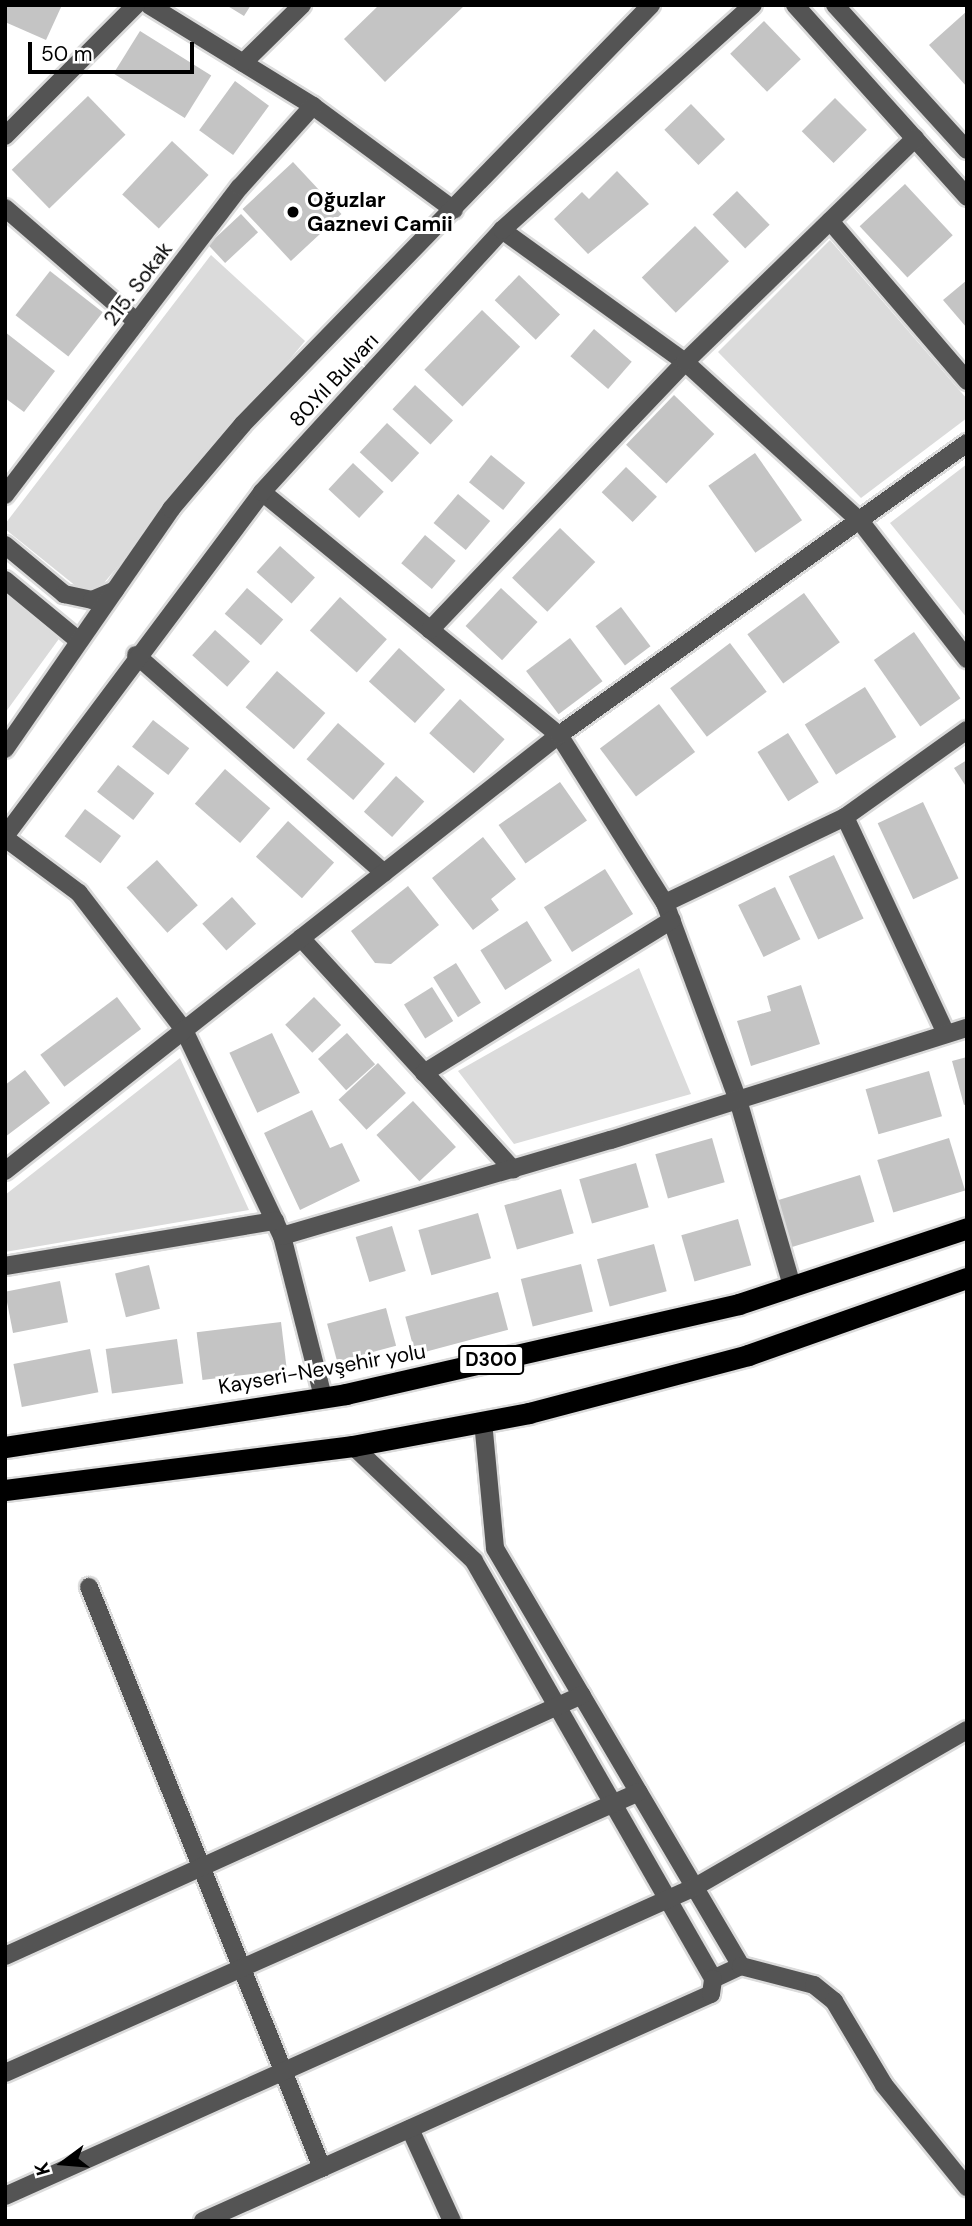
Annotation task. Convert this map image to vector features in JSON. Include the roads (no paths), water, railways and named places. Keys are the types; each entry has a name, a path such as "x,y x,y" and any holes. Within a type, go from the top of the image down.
{"highway":[{"name":"Kayseri-Nevşehir yolu","path":"5,1447 323,1396 739,1304 967,1228"},
{"path":"5,1490 353,1446 483,1422 748,1355 967,1278"}],"street":[{"path":"5,136 136,5"},
{"path":"149,5 313,106 454,210"},
{"path":"243,63 302,5"},
{"name":"80.Yıl Bulvarı","path":"5,749 171,509 243,424 651,5"},
{"name":"80.Yıl Bulvarı","path":"5,837 136,655 262,492 502,230 753,5"},
{"path":"795,5 967,197"},
{"path":"835,5 967,150"},
{"name":"215. Sokak","path":"5,495 240,187 313,106"},
{"path":"430,630 685,362 915,138"},
{"path":"5,208 137,323"},
{"path":"830,221 967,381"},
{"path":"502,230 685,362 860,521 967,659"},
{"path":"5,1171 559,735 967,443"},
{"path":"262,492 559,735 665,902 738,1100 792,1286"},
{"path":"5,545 64,594 92,600 115,590"},
{"path":"5,580 79,641"},
{"path":"136,655 384,873"},
{"path":"665,902 845,817 967,730"},
{"path":"845,817 946,1034"},
{"path":"5,837 79,893 184,1030 278,1228 323,1396"},
{"path":"425,1073 672,920"},
{"path":"301,938 513,1169"},
{"path":"5,1266 278,1228 513,1169 967,1028"},
{"path":"483,1422 495,1548 741,1966"},
{"path":"203,2221 711,1994 713,1979 474,1561 353,1446"},
{"path":"89,1587 322,2168"},
{"path":"5,1956 558,1709 582,1695"},
{"path":"5,2196 695,1887 967,1730"},
{"path":"5,2073 639,1793"},
{"path":"713,1979 741,1966 814,1985 834,2001 884,2085 967,2187"},
{"path":"410,2129 452,2221"}],"place":[{"name":"Oğuzlar Gaznevi Camii","path":"293,212"}]}
